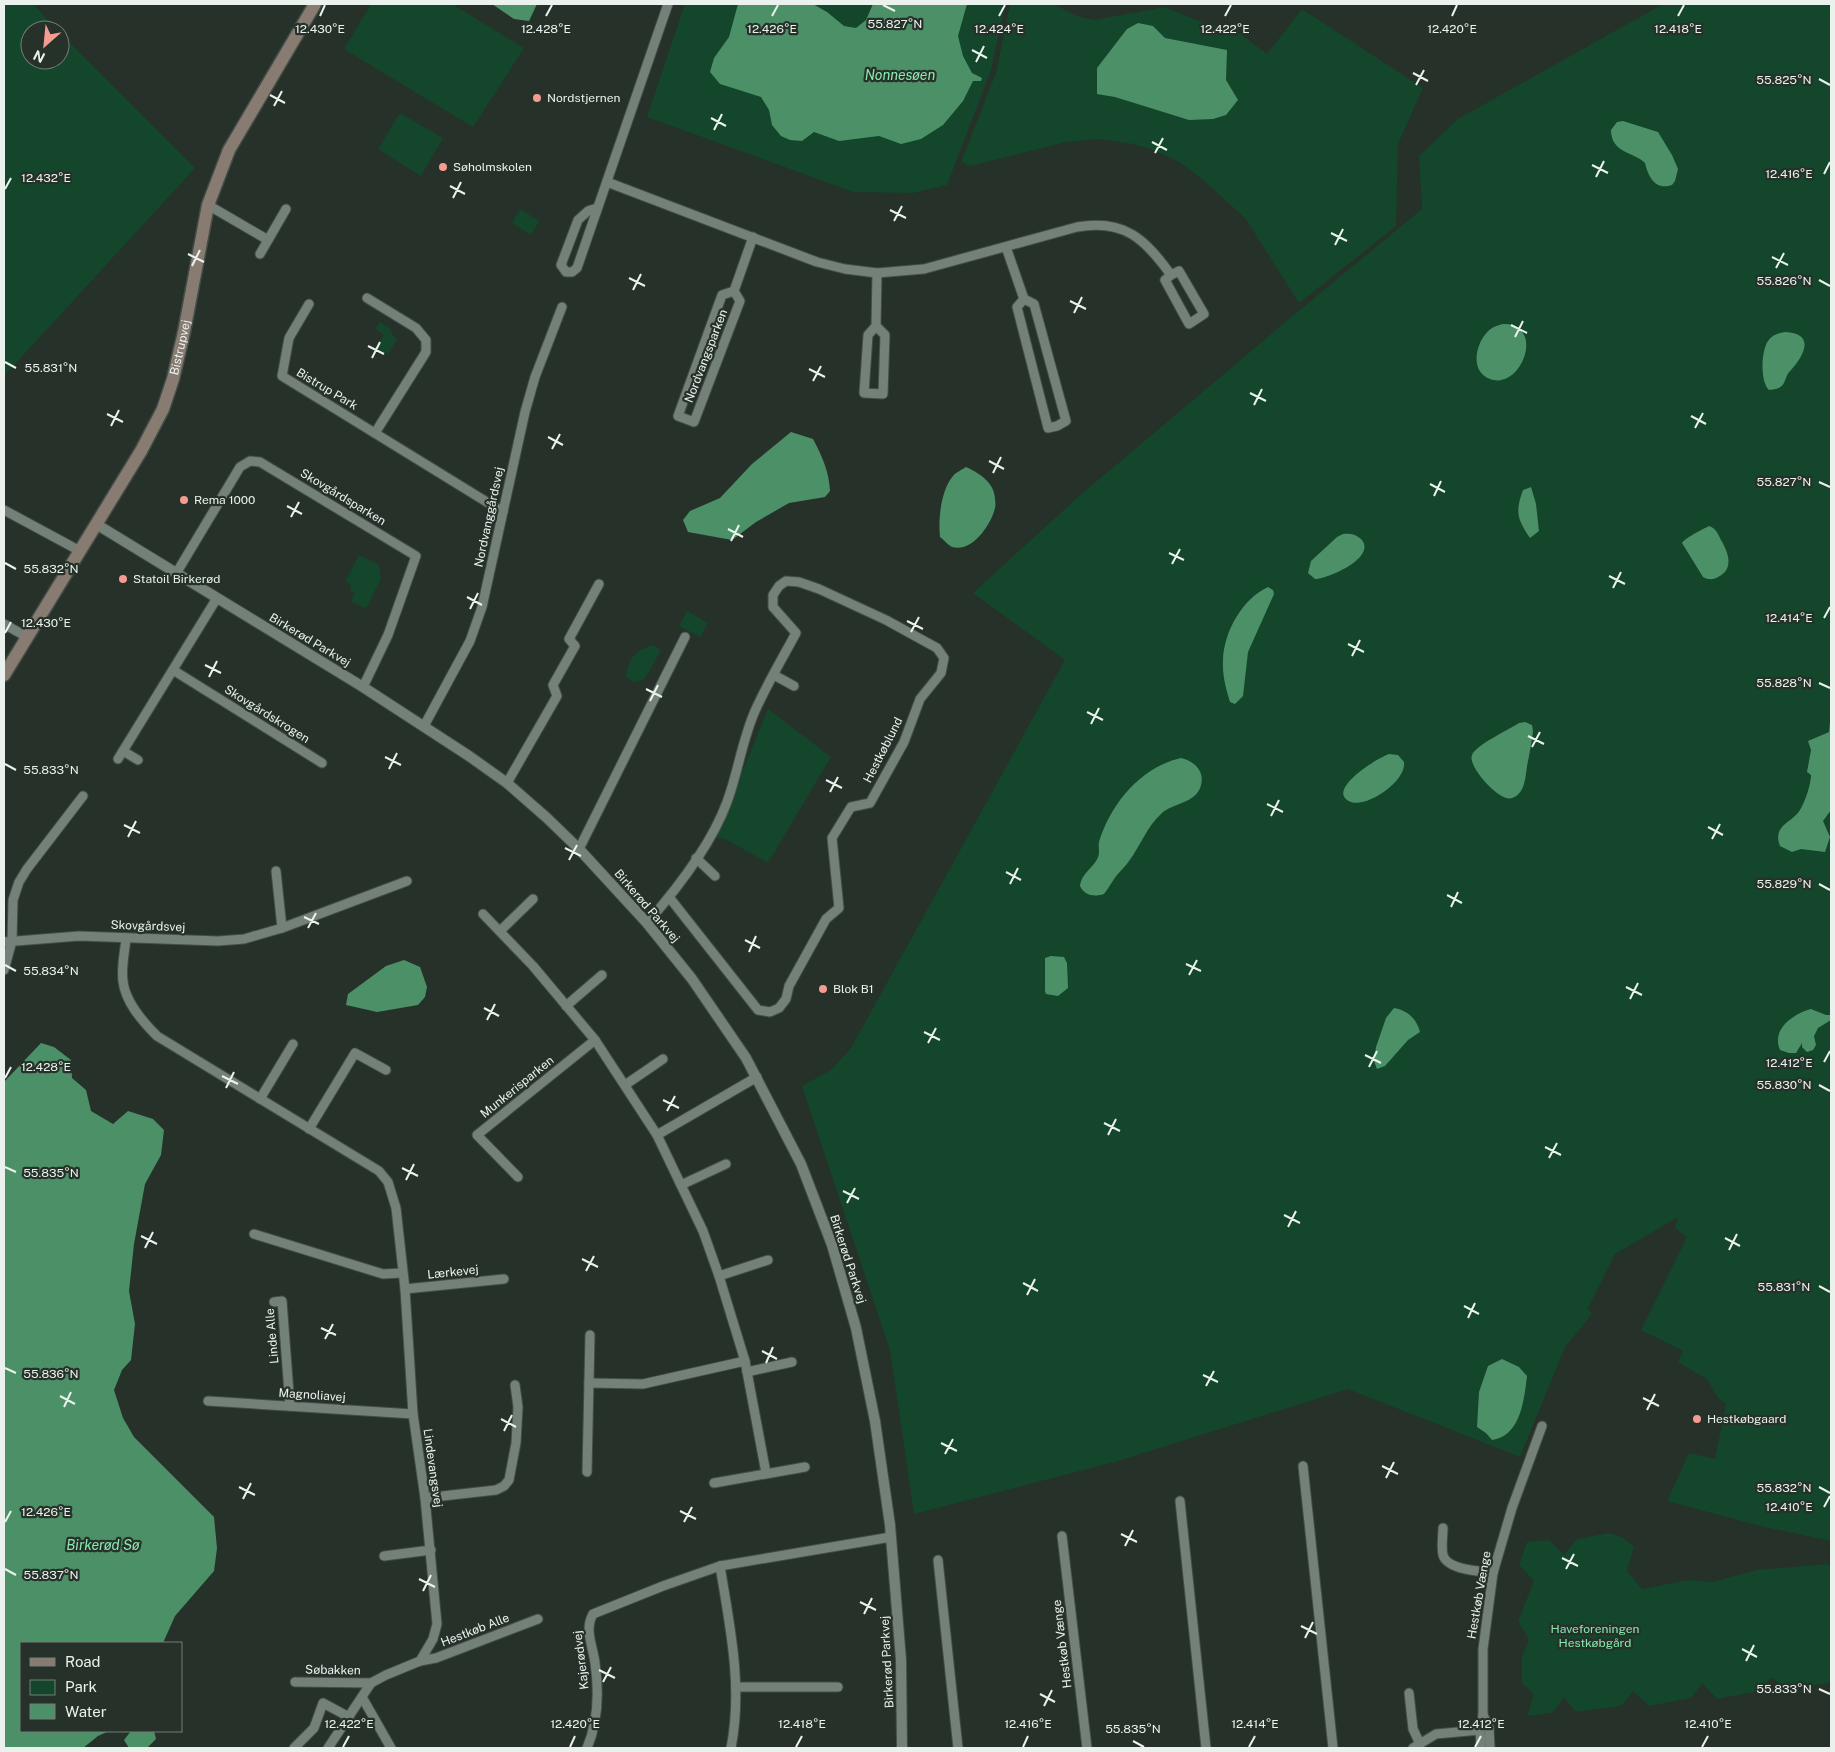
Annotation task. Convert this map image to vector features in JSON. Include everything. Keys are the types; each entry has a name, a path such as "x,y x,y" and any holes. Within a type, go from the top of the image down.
{"main road":[{"name":"Bistrupvej","path":"4,676 141,451 163,409 173,379 184,332 208,205 229,150 316,4"}],"street":[{"path":"597,208 588,210 578,220 561,265 566,272 572,272 577,268 668,4"},
{"path":"607,182 817,262 845,269 878,273 924,269 1077,227 1095,224 1113,227 1134,235 1153,250 1171,275"},
{"path":"208,205 268,240"},
{"path":"260,254 286,209"},
{"name":"Nordvangsparken","path":"734,291 753,237"},
{"path":"1006,247 1024,299 1034,304 1066,421 1048,428 1017,307 1024,299"},
{"path":"1179,271 1204,314 1189,324 1165,280 1171,275 1179,271"},
{"path":"876,326 885,335 883,394 864,393 868,335 876,326 878,273"},
{"name":"Nordvangsparken","path":"734,291 740,301 694,422 678,416 722,295 734,291"},
{"path":"367,298 416,328 426,340 426,352 375,433"},
{"name":"Bistrup Park","path":"309,304 289,338 282,376 503,512"},
{"name":"Nordvanggårdsvej","path":"424,726 470,641 482,607 527,403 562,308"},
{"name":"Skovgårdsparken","path":"177,572 240,467 250,461 260,462 416,556 388,635 363,687"},
{"path":"4,510 80,551"},
{"name":"Birkerød Parkvej","path":"96,524 363,687 476,760 507,783 580,849 647,924 692,979 746,1058 801,1164 832,1245 854,1319 875,1420 891,1537 901,1660 902,1748"},
{"name":"Hestkøblund","path":"647,924 669,897 715,828 727,802 752,720 796,633 773,607 773,595 779,586 786,581 799,582 819,589 886,620 937,648 944,658 941,673 920,700 904,742 870,803 851,807 832,838 838,908 826,919 789,986 786,999 779,1008 770,1012 758,1010 669,897"},
{"path":"507,783 557,696 552,685 574,646 570,639 599,584"},
{"path":"118,759 217,598"},
{"path":"4,624 27,637"},
{"path":"580,849 685,637"},
{"name":"Skovgårdskrogen","path":"173,670 322,762"},
{"path":"774,675 794,686"},
{"path":"123,751 138,760"},
{"path":"4,970 13,900 19,882 83,796"},
{"path":"696,858 715,876"},
{"path":"276,871 282,928"},
{"name":"Skovgårdsvej","path":"8,941 79,936 218,941 244,939 282,928 407,881"},
{"path":"500,931 533,899"},
{"path":"483,914 533,966 595,1040 657,1135 703,1231 720,1276 745,1361 766,1473"},
{"name":"Lindevangsvej","path":"126,938 123,980 126,994 143,1023 157,1036 379,1171 388,1182 396,1208 413,1414 426,1498 437,1624 433,1639 420,1662"},
{"path":"566,1006 602,975"},
{"name":"Munkerisparken","path":"518,1177 478,1135 595,1040"},
{"path":"260,1099 293,1044"},
{"path":"309,1128 355,1053 386,1070"},
{"path":"625,1085 663,1059"},
{"path":"657,1135 757,1077"},
{"path":"681,1185 726,1164"},
{"path":"254,1234 383,1274 402,1273"},
{"path":"720,1276 768,1260"},
{"name":"Lærkevej","path":"404,1289 504,1279"},
{"name":"Linde Alle","path":"274,1302 282,1301 290,1406"},
{"path":"587,1472 590,1335"},
{"path":"589,1383 643,1384 745,1361"},
{"path":"747,1372 792,1362"},
{"path":"426,1498 496,1490 504,1486 509,1480 516,1443 518,1407 515,1385"},
{"name":"Magnoliavej","path":"208,1401 413,1414"},
{"name":"Hestkøb Vænge","path":"1481,1748 1483,1649 1493,1573 1512,1508 1542,1426"},
{"path":"1303,1466 1333,1748"},
{"path":"714,1483 805,1467"},
{"path":"1180,1501 1206,1748"},
{"path":"1443,1528 1443,1556 1448,1563 1455,1567 1493,1573"},
{"name":"Hestkøb Vænge","path":"1062,1536 1086,1748"},
{"name":"Kajerødvej","path":"587,1748 591,1740 598,1702 596,1664 588,1629 589,1621 593,1614 720,1566 891,1537"},
{"path":"384,1556 431,1550"},
{"path":"938,1560 958,1748"},
{"path":"720,1566 735,1660 735,1730 731,1748"},
{"name":"Hestkøb Alle","path":"371,1683 386,1675 538,1619"},
{"name":"Søbakken","path":"295,1682 371,1683"},
{"path":"328,1748 371,1683"},
{"path":"736,1687 838,1687"},
{"path":"1409,1693 1417,1746 1436,1734 1480,1730"},
{"path":"362,1697 391,1748"},
{"path":"294,1748 314,1728 323,1703 349,1717"},
{"name":"Hestkøb Vænge","path":"1483,1714 1489,1727 1490,1748"}],"green space":[{"path":"4,4 33,4 48,20 20,20 20,70 70,70 70,43 195,168 4,376"},
{"path":"371,4 452,4 524,48 473,127 344,49"},
{"path":"685,4 1005,4 991,70 947,185 913,193 853,192 647,117"},
{"path":"1010,4 1053,4 1077,16 1094,20 1165,7 1196,20 1238,32 1267,54 1302,9 1423,88 1398,144 1396,226 1299,303 1245,218 1202,179 1181,163 1156,151 1133,144 1100,139 1066,142 970,166 961,162 996,73"},
{"path":"1663,4 1831,4 1831,1541 1760,1526 1667,1501 1689,1453 1715,1459 1726,1404 1718,1398 1707,1379 1678,1362 1683,1351 1641,1330 1687,1237 1675,1228 1678,1217 1615,1254 1588,1308 1592,1314 1565,1347 1520,1457 1348,1389 1118,1461 914,1514 890,1350 802,1086 831,1070 851,1048 1065,660 973,593 1078,497 1422,209 1419,156 1458,119"},
{"path":"400,113 443,138 421,176 378,149"},
{"path":"520,209 539,221 531,235 512,223"},
{"path":"380,322 391,329 392,335 397,339 388,354 376,348 384,335 375,329"},
{"path":"359,555 379,565 381,579 366,609 351,601 355,593 350,590 351,585 345,582"},
{"path":"687,611 708,623 700,637 679,626"},
{"path":"653,645 661,650 643,680 633,682 626,676 631,659 638,652"},
{"path":"768,709 831,757 768,863 725,839 715,838"},
{"name":"Haveforeningen Hestkøbgård","path":"1609,1533 1622,1537 1634,1547 1627,1571 1642,1589 1689,1580 1712,1582 1757,1570 1828,1564 1831,1568 1831,1680 1829,1683 1786,1690 1772,1677 1759,1691 1717,1699 1702,1683 1691,1698 1649,1706 1633,1691 1621,1706 1576,1712 1564,1697 1552,1713 1527,1716 1534,1694 1522,1683 1522,1657 1529,1640 1518,1621 1534,1581 1519,1565 1527,1542 1549,1540 1564,1555 1577,1539"}],"water":[{"path":"492,4 537,4 529,21 514,19"},
{"name":"Nonnesøen","path":"738,4 813,4 827,12 844,26 856,28 866,20 873,4 967,4 958,36 963,56 972,73 982,78 981,81 973,81 963,101 943,125 921,139 901,144 879,136 839,141 814,132 802,141 790,140 781,136 772,125 769,110 761,97 720,84 710,72 714,58 729,37"},
{"path":"1138,23 1153,26 1165,38 1227,50 1226,80 1238,100 1226,115 1213,119 1189,120 1115,97 1097,94 1097,68 1127,29"},
{"path":"1623,121 1658,132 1678,169 1672,185 1661,186 1657,184 1650,177 1645,163 1619,148 1615,143 1611,130 1617,122"},
{"path":"1503,324 1516,327 1524,334 1526,344 1525,356 1520,367 1512,375 1502,380 1490,379 1483,375 1479,369 1477,355 1486,333 1493,327"},
{"path":"1785,332 1801,336 1804,341 1803,352 1780,388 1769,390 1763,374 1764,352 1771,337"},
{"path":"791,432 813,439 827,470 830,491 825,497 789,503 756,522 732,540 688,532 683,520 690,511 720,498 752,464"},
{"path":"966,467 979,474 990,484 994,493 995,506 993,515 980,536 967,546 959,548 952,547 940,537 941,505 949,482 954,475"},
{"path":"1531,487 1536,504 1539,531 1530,538 1522,526 1518,510 1523,490"},
{"path":"1709,526 1718,533 1728,555 1728,565 1727,570 1723,574 1716,578 1707,579 1703,577 1682,543 1690,536"},
{"path":"1343,534 1353,534 1361,539 1364,546 1363,553 1357,560 1340,571 1315,579 1308,573 1311,561 1337,537"},
{"path":"1268,587 1273,590 1274,594 1248,652 1243,696 1235,704 1230,702 1224,676 1223,660 1227,638 1243,608 1259,592"},
{"path":"1831,712 1831,810 1823,821 1830,837 1825,852 1801,849 1792,852 1780,846 1779,833 1784,825 1797,814 1804,802 1811,775 1807,772 1811,750 1808,741 1829,732"},
{"path":"1525,722 1532,725 1533,731 1523,787 1517,795 1507,798 1500,795 1479,775 1474,767 1472,755 1479,747 1493,738 1519,723"},
{"path":"1389,754 1398,755 1404,762 1403,769 1393,785 1376,797 1358,803 1351,802 1344,797 1344,790 1356,775 1375,761"},
{"path":"1181,758 1194,764 1200,771 1202,780 1199,791 1195,796 1167,810 1157,818 1128,863 1115,877 1104,894 1093,895 1084,892 1080,886 1081,881 1098,857 1099,842 1104,828 1120,801 1141,778 1153,769"},
{"path":"1051,956 1064,957 1067,963 1068,988 1058,996 1046,994 1045,991 1045,958"},
{"path":"404,960 420,967 427,987 425,997 418,1005 377,1012 346,1005 348,994 386,966"},
{"path":"1394,1008 1411,1016 1420,1032 1408,1040 1385,1066 1377,1069 1374,1061 1376,1047 1386,1018"},
{"path":"1811,1009 1831,1015 1831,1020 1818,1028 1814,1036 1816,1045 1813,1050 1807,1052 1802,1047 1802,1043 1796,1053 1780,1050 1778,1042 1781,1029 1797,1015"},
{"name":"Birkerød Sø","path":"41,1043 54,1047 71,1060 72,1078 86,1090 91,1111 113,1124 128,1111 153,1119 164,1130 161,1155 145,1184 134,1244 129,1291 135,1324 131,1360 122,1370 114,1390 123,1418 134,1437 214,1517 217,1548 214,1571 175,1616 163,1642 20,1642 20,1732 107,1732 98,1736 83,1748 4,1748 4,1082"},
{"path":"1502,1359 1519,1367 1527,1376 1522,1406 1515,1424 1502,1437 1492,1440 1477,1427 1479,1392 1488,1366"},
{"path":"130,1732 154,1732 156,1739 147,1748 129,1748 124,1740"}],"place":[{"name":"Nordstjernen","path":"537,98"},
{"name":"Søholmskolen","path":"443,167"},
{"name":"Rema 1000","path":"184,500"},
{"name":"Statoil Birkerød","path":"123,579"},
{"name":"Blok B1","path":"823,989"},
{"name":"Hestkøbgaard","path":"1697,1419"}]}
